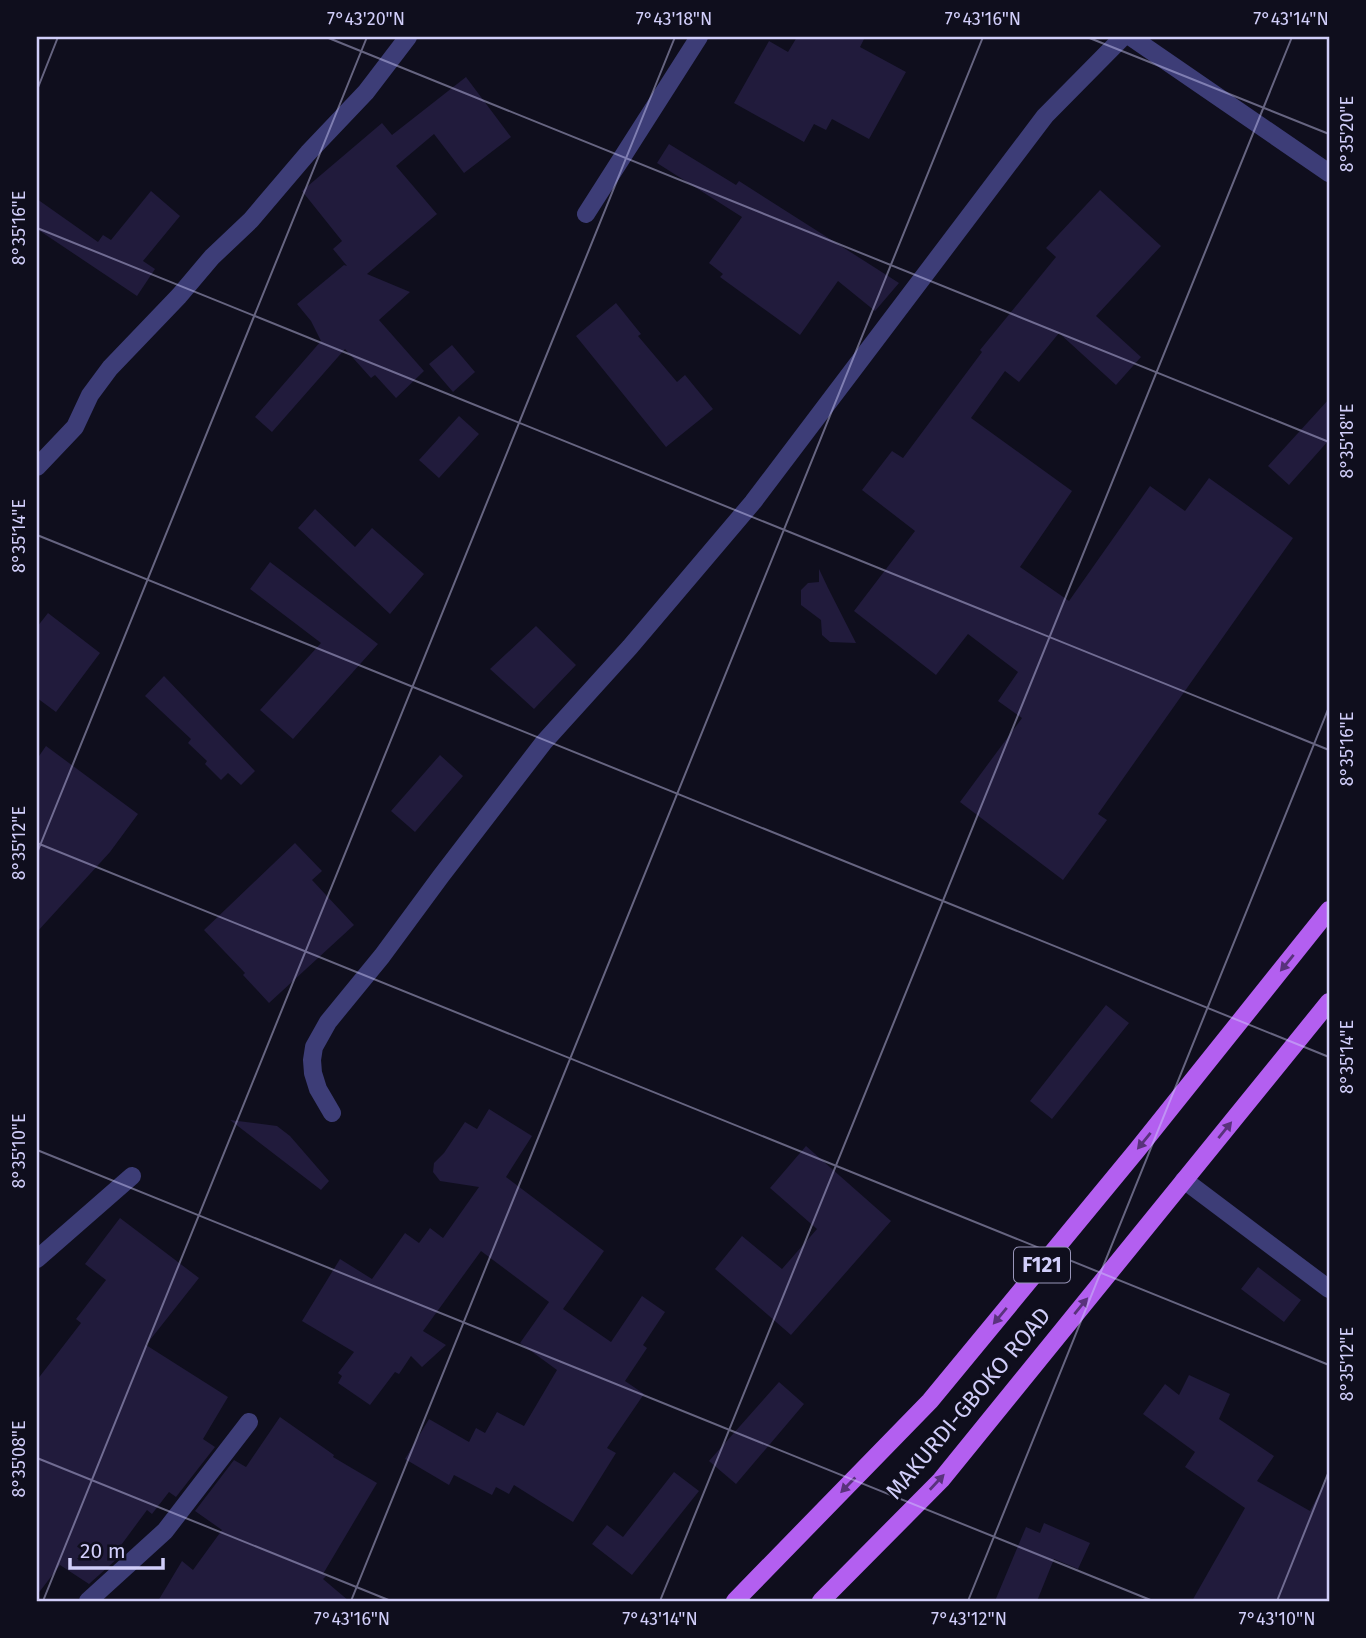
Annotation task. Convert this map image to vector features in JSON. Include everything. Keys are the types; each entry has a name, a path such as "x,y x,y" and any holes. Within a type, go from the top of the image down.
{"main road":[{"name":"F121","path":"734,1601 930,1401 1137,1150 1329,910"},
{"name":"MAKURDI-GBOKO ROAD","path":"821,1601 941,1480 1329,1002"}],"street":[{"path":"37,467 75,427 90,395 110,368 212,257 251,220 308,153 366,92 408,37"},
{"path":"586,214 699,37"},
{"path":"332,1113 318,1089 313,1073 314,1048 328,1022 382,956 544,742 630,647 753,502 1045,116 1123,37"},
{"path":"1131,37 1329,173"},
{"path":"37,1258 132,1176"},
{"path":"1184,1180 1329,1289"},
{"path":"88,1601 165,1531 249,1422"}],"building":[{"path":"797,37 865,37 860,47 906,72 869,139 832,119 826,130 814,124 804,142 734,103 769,41 788,52"},
{"path":"466,77 511,137 464,173 434,134 396,166 437,214 367,274 410,292 379,320 424,371 396,398 375,375 371,378 345,349 272,432 255,417 321,341 311,321 297,304 344,265 347,266 333,249 342,241 302,191 382,123 392,135"},
{"path":"669,144 736,185 739,181 899,283 875,311 838,281 800,335 720,277 723,274 709,263 742,217 657,163"},
{"path":"1100,190 1161,246 1096,316 1141,357 1116,385 1059,333 1019,382 1005,371 971,418 1072,491 1020,567 1069,601 1150,486 1185,511 1209,478 1293,538 1098,814 1107,820 1063,880 960,802 1022,718 998,701 1018,672 968,634 936,675 854,611 915,531 862,490 892,451 903,458 982,352 980,350 1056,257 1046,248"},
{"path":"151,191 180,216 143,261 155,269 137,296 37,229 37,199 98,242 103,235 111,240"},
{"path":"616,303 641,334 638,336 677,382 685,375 713,409 666,447 576,336"},
{"path":"452,345 475,372 453,392 429,364"},
{"path":"1329,399 1329,440 1289,485 1268,466"},
{"path":"459,416 479,434 439,478 419,460"},
{"path":"315,509 355,547 372,528 424,574 390,614 298,528"},
{"path":"270,562 378,644 293,739 260,710 321,643 250,589"},
{"path":"819,569 856,643 830,642 822,635 821,620 801,605 801,590 808,583 819,582"},
{"path":"48,613 100,653 56,712 37,698 37,627"},
{"path":"536,626 576,665 534,709 490,669"},
{"path":"164,676 255,771 241,785 228,773 221,780 205,764 207,761 188,743 191,739 145,696"},
{"path":"46,746 138,814 110,852 37,932 37,759"},
{"path":"440,755 463,776 415,832 391,811"},
{"path":"295,843 322,871 312,880 354,925 269,1003 204,930"},
{"path":"1106,1005 1129,1023 1052,1119 1030,1101"},
{"path":"489,1109 532,1136 506,1177 604,1251 563,1309 611,1342 642,1296 665,1312 643,1345 647,1348 625,1381 644,1394 607,1448 616,1453 573,1522 514,1485 509,1494 496,1487 492,1495 454,1475 449,1485 405,1459 429,1419 469,1442 476,1428 485,1433 497,1412 524,1426 557,1370 520,1343 549,1302 481,1251 423,1331 446,1345 422,1367 411,1356 399,1374 395,1372 370,1405 338,1383 342,1376 338,1373 354,1352 302,1321 340,1259 372,1279 405,1233 419,1243 430,1228 443,1238 479,1187 440,1181 433,1172 434,1163 465,1122 477,1129"},
{"path":"230,1120 277,1126 290,1136 329,1181 321,1190"},
{"path":"806,1146 891,1221 791,1335 715,1269 742,1236 782,1269 817,1229 770,1188"},
{"path":"120,1218 199,1278 146,1345 228,1397 203,1439 215,1447 176,1497 169,1492 152,1514 147,1510 116,1552 120,1555 118,1558 89,1584 60,1565 37,1595 37,1380 81,1323 76,1319 106,1280 85,1264"},
{"path":"1258,1267 1301,1300 1284,1322 1241,1289"},
{"path":"1189,1375 1230,1394 1219,1419 1274,1456 1257,1481 1310,1511 1329,1475 1329,1601 1192,1601 1245,1508 1185,1467 1195,1452 1143,1414 1165,1384 1179,1395"},
{"path":"779,1382 804,1404 736,1484 709,1461"},
{"path":"280,1417 334,1455 333,1457 377,1483 323,1574 326,1576 323,1579 349,1601 158,1601 182,1561 193,1570 222,1530 195,1511 234,1460 246,1467"},
{"path":"674,1472 699,1491 632,1575 592,1544 607,1525 623,1537"},
{"path":"1044,1523 1090,1543 1078,1569 1054,1559 1037,1601 995,1601 1026,1527 1040,1533"}]}
